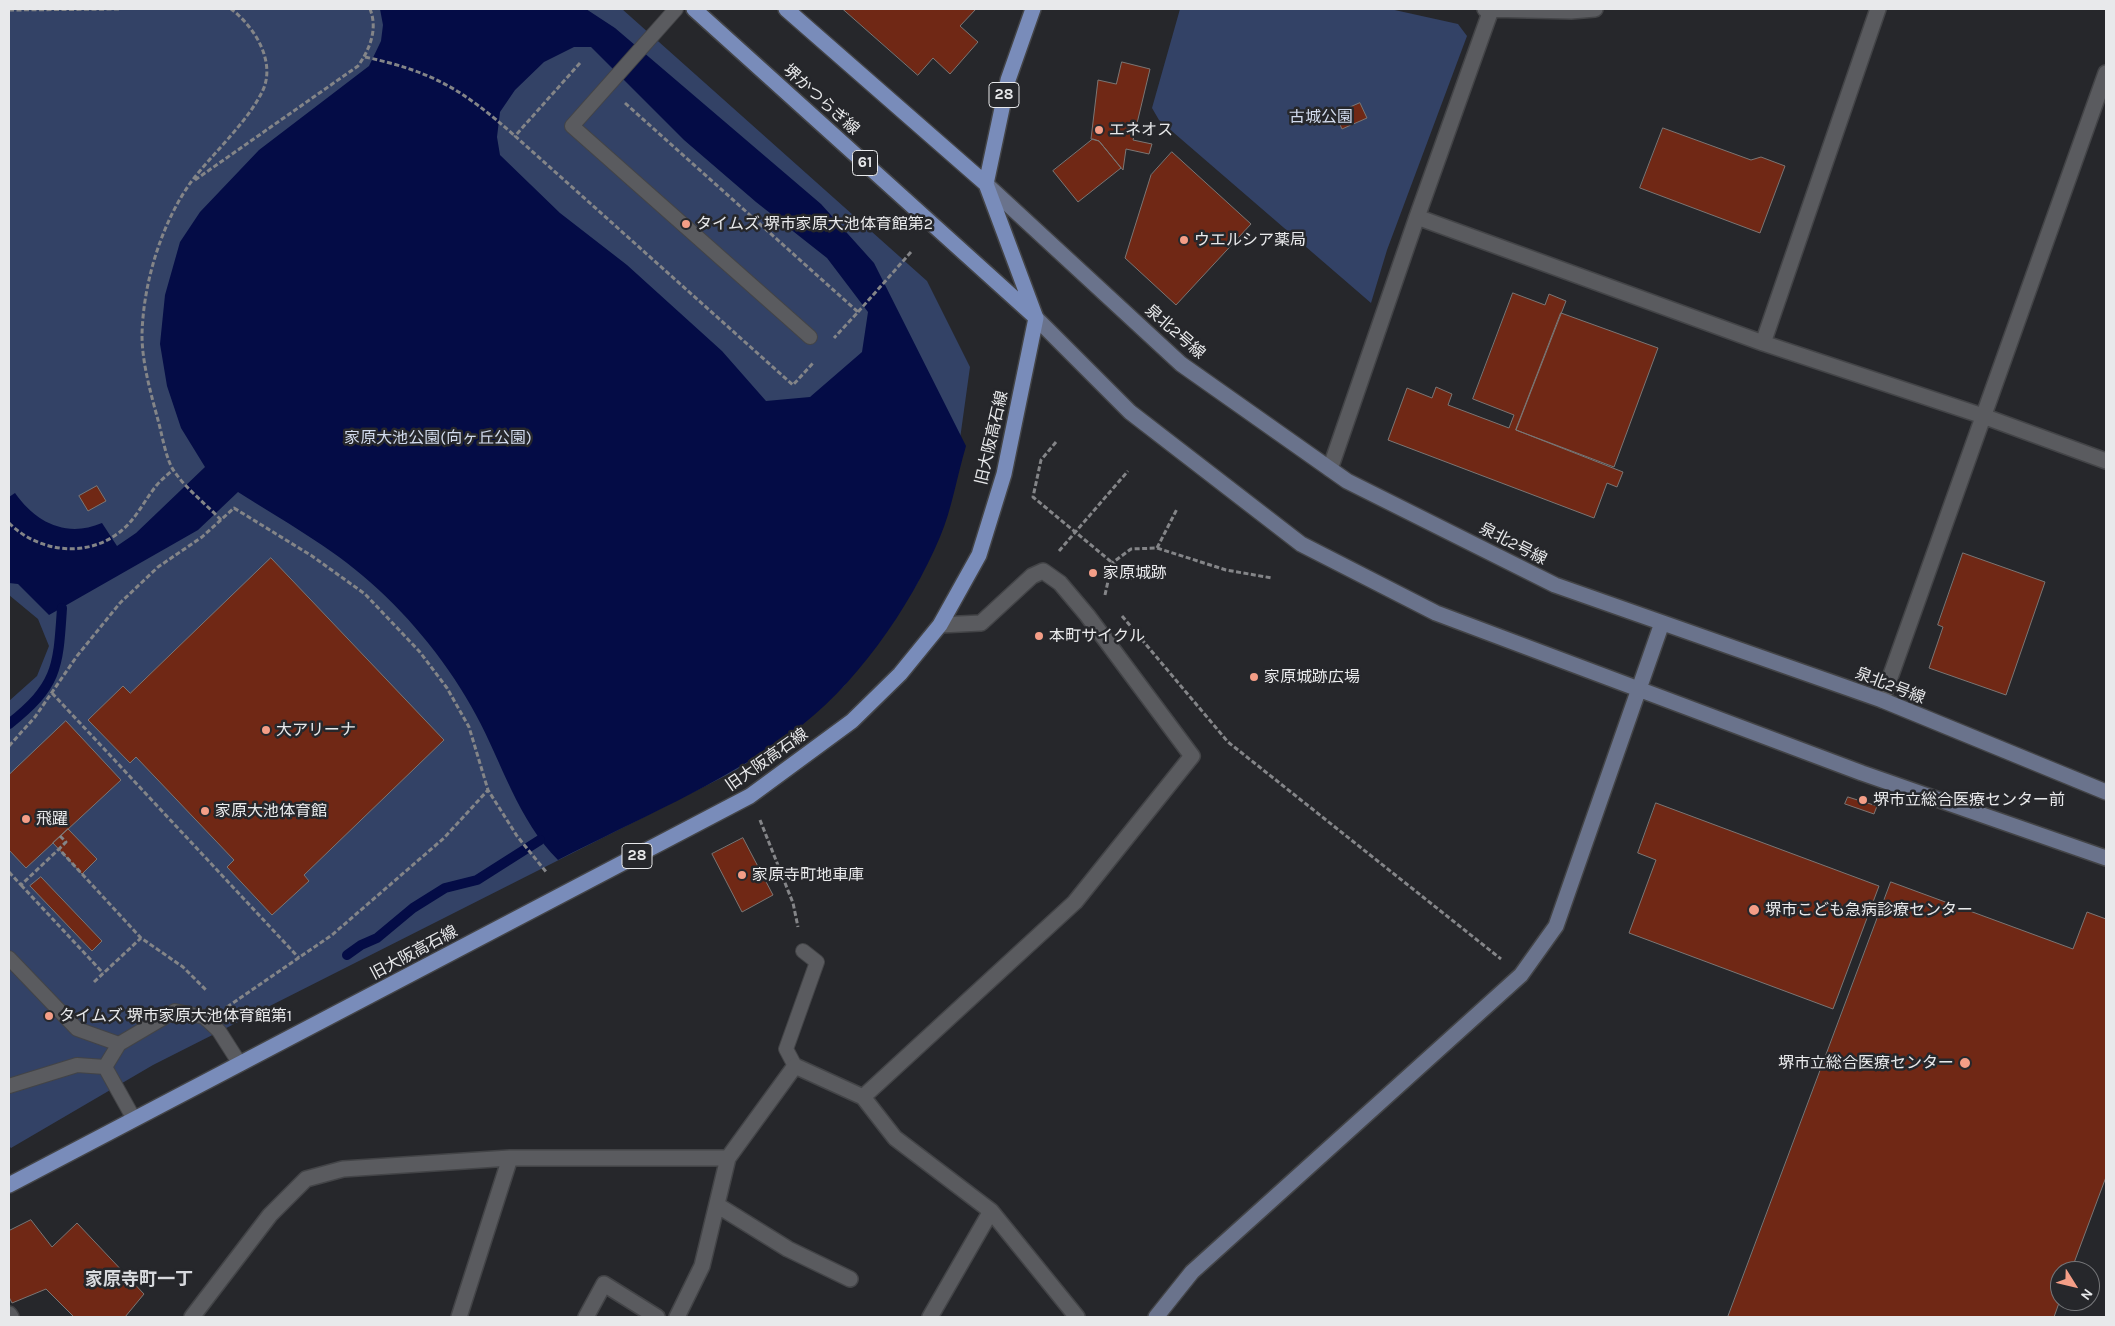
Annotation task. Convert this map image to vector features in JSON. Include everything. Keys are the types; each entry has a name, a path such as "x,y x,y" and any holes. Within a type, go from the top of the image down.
{"main road":[{"name":"堺かつらぎ線","path":"694,9 1036,318"},
{"path":"786,9 986,184 1036,318"},
{"name":"28","path":"986,184 1008,80 1033,9"},
{"name":"旧大阪高石線","path":"9,1185 750,796 852,721 900,674 940,625 980,555 1004,474 1036,318"}],"street":[{"path":"1330,469 1488,9 1595,9"},
{"path":"1763,343 1878,9"},
{"path":"1882,700 2106,73"},
{"name":"泉北2号線","path":"986,184 1181,364 1347,481 1555,585 1882,700 2106,792"},
{"path":"1417,217 1763,343 1983,416 2106,461"},
{"path":"1036,318 1130,412 1302,544 1436,613 1862,773 2106,858"},
{"path":"863,1097 1075,902 1192,756 1087,615 1060,583 1043,571 1032,576 981,623 940,625"},
{"path":"1156,1317 1192,1272 1521,975 1556,926 1662,623"},
{"path":"677,1317 702,1266 728,1158 795,1066 863,1097 895,1138 991,1210 1077,1317"},
{"path":"192,1317 270,1215 306,1180 343,1169 510,1158 728,1158"},
{"path":"459,1317 510,1158"},
{"path":"717,1205 788,1249 850,1279"},
{"path":"930,1317 991,1210"},
{"path":"586,1317 604,1284 657,1317"}],"lane":[{"path":"676,9 572,126 810,336"},
{"path":"795,1066 786,1049 818,962 803,951"},
{"path":"9,958 77,1029 119,1044"},
{"path":"105,1067 119,1044 175,1012 204,1017 218,1031 240,1064"},
{"path":"9,1086 76,1065 105,1067"},
{"path":"105,1067 134,1119"}],"path":[{"path":"9,10 119,9"},
{"path":"221,520 173,470 151,392 142,337 144,300 166,224 190,183 250,109 263,90 268,68 258,39 240,16 230,9"},
{"path":"190,183 300,104 350,73 365,57 371,44 373,26 370,9"},
{"path":"365,57 401,65 442,81 483,108 515,136"},
{"path":"858,312 911,252"},
{"path":"1056,442 1041,460 1033,497 1132,579"},
{"path":"9,523 21,534 37,543 52,548 70,549 90,546 110,538 130,522 156,486 173,470"},
{"path":"1043,571 1128,471"},
{"path":"9,746 35,717 77,656 120,604 158,568 202,537 234,508 312,556 365,594 419,651 447,688 469,727 488,790 517,836 548,874"},
{"path":"1157,548 1177,509"},
{"path":"1110,601 1104,594 1112,563 1131,548 1157,548 1226,570 1272,578"},
{"path":"1116,608 1228,742 1521,975"},
{"path":"52,693 299,958"},
{"path":"231,1015 225,1008 332,935 444,838 488,790"},
{"path":"750,796 794,903 803,951"},
{"path":"21,885 66,842 60,836"},
{"path":"59,849 142,938 183,967 211,994"},
{"path":"9,872 103,973"},
{"path":"94,982 142,938"}],"green space":[{"name":"家原大池公園(向ヶ丘公園)","path":"9,9 622,9 927,281 970,367 959,446 918,582 891,625 844,686 792,733 733,772 153,1065 11,1148 9,1146 9,701 37,676 49,646 38,619 9,595"},
{"name":"古城公園","path":"1180,9 1390,9 1458,24 1467,36 1387,250 1371,303 1159,120 1152,108"}],"shaded area":[{"path":"380,9 586,9 615,28 821,204 874,263 966,446 948,515 928,564 896,619 878,645 858,671 836,694 814,716 735,770 558,860 544,844 521,809 466,697 442,661 415,627 386,596 355,569 306,534 238,492 198,530 49,615 18,584 9,583 9,497 15,493 23,504 43,520 53,525 77,529 102,523 117,546 136,533 205,467 181,428 167,386 160,344 165,295 180,242 200,212 259,150 369,66 381,41 383,25","holes":["574,47 591,47 684,140 756,202 827,258 868,312 862,352 810,397 766,401 722,351 627,265 560,213 500,155 497,137 500,112 515,90 544,62"]}],"building":[{"path":"843,9 976,9 960,26 978,42 950,74 933,58 918,75"},
{"path":"1122,62 1150,69 1133,140 1152,144 1149,154 1126,149 1123,170 1099,141 1091,139 1098,80 1116,84"},
{"path":"1360,103 1367,118 1342,129 1335,114"},
{"path":"1663,128 1751,160 1761,157 1785,166 1760,233 1640,188"},
{"path":"1093,139 1099,141 1121,168 1078,202 1053,171"},
{"path":"1172,152 1251,224 1176,305 1125,258 1151,175"},
{"path":"1513,293 1545,305 1549,294 1566,301 1516,430 1623,472 1617,487 1607,483 1594,518 1388,440 1407,388 1432,398 1436,387 1452,394 1448,405 1509,428 1514,415 1473,399"},
{"path":"1561,313 1658,348 1614,467 1516,430"},
{"path":"97,486 106,501 88,511 79,496"},
{"path":"1963,553 2045,582 2006,695 1929,668 1943,627 1938,625"},
{"name":"大アリーナ","path":"271,558 444,740 304,875 309,881 272,915 227,867 234,860 136,757 130,763 88,720 123,686 130,693"},
{"path":"66,721 121,780 26,868 9,850 9,775"},
{"path":"1848,797 1877,806 1874,814 1845,804"},
{"name":"堺市こども急病診療センター","path":"1656,803 1879,886 1833,1009 1629,933 1656,860 1638,853"},
{"path":"68,829 97,859 82,874 53,843"},
{"name":"家原寺町地車庫","path":"743,838 773,895 742,912 712,854"},
{"path":"41,877 102,941 92,951 30,886"},
{"name":"堺市立総合医療センター","path":"1891,882 2073,949 2087,912 2106,919 2106,1177 2075,1261 2050,1261 2050,1311 2056,1311 2054,1317 1728,1317"},
{"path":"31,1220 52,1247 77,1223 144,1294 125,1317 74,1317 46,1289 12,1303 9,1297 9,1231"}],"waterway":[{"path":"9,724 37,698 52,674 59,646 62,608"},
{"path":"347,955 361,945 377,938 413,908 445,888 477,880 540,840"}],"place":[{"name":"エネオス","path":"1099,130"},
{"name":"タイムズ 堺市家原大池体育館第2","path":"686,224"},
{"name":"ウエルシア薬局","path":"1184,240"},
{"name":"家原城跡","path":"1093,573"},
{"name":"本町サイクル","path":"1039,636"},
{"name":"家原城跡広場","path":"1254,677"},
{"name":"大アリーナ","path":"266,730"},
{"name":"堺市立総合医療センター前","path":"1863,800"},
{"name":"家原大池体育館","path":"205,811"},
{"name":"飛躍","path":"26,819"},
{"name":"家原寺町地車庫","path":"742,875"},
{"name":"堺市こども急病診療センター","path":"1754,910"},
{"name":"タイムズ 堺市家原大池体育館第1","path":"49,1016"},
{"name":"堺市立総合医療センター","path":"1965,1063"}],"district":[{"name":"家原寺町一丁","path":"139,1280"}]}
